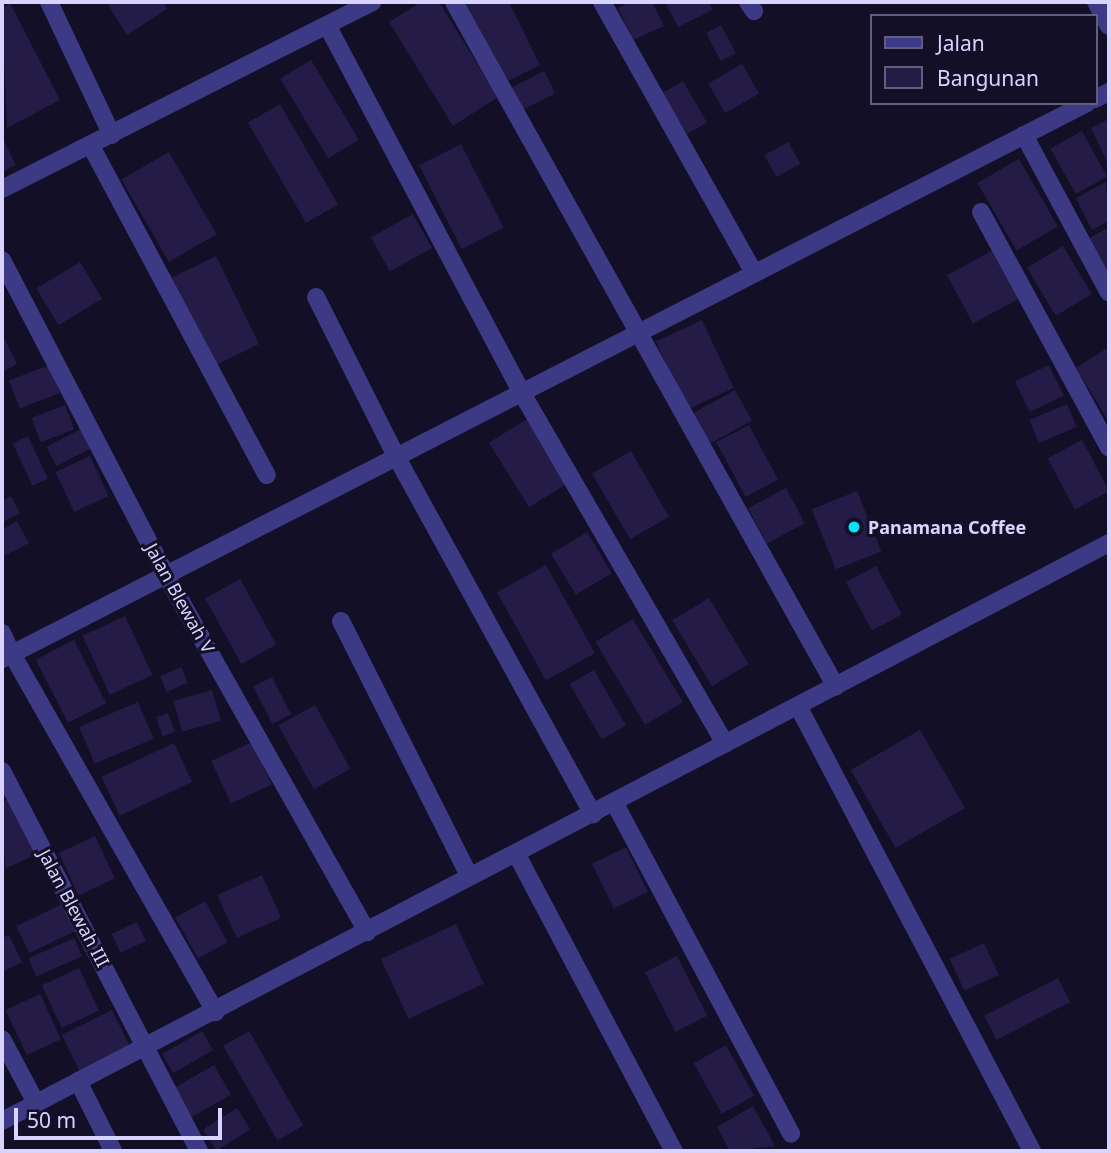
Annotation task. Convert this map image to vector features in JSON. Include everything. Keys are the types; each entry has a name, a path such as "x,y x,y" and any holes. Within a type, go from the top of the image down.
{"street":[{"path":"49,2 112,135"},
{"path":"2,189 373,2"},
{"path":"454,2 836,687"},
{"path":"602,2 754,273"},
{"path":"1096,2 1109,26"},
{"path":"327,25 523,395 725,744"},
{"path":"7,657 396,456 523,395 637,333 1083,105"},
{"path":"1024,135 1109,293"},
{"path":"91,146 267,475"},
{"path":"981,212 1109,448"},
{"name":"Jalan Blewah V","path":"2,260 166,575 367,932"},
{"path":"316,297 396,456 593,814"},
{"path":"2,1121 215,1012 469,876 517,855 1109,543"},
{"path":"341,621 469,876"},
{"path":"2,633 7,657 215,1012"},
{"path":"798,706 1032,1151"},
{"name":"Jalan Blewah III","path":"2,771 199,1151"},
{"path":"614,802 791,1134"},
{"path":"517,855 674,1151"},
{"path":"2,1039 36,1103"},
{"path":"78,1081 113,1151"}],"building":[{"path":"106,2 163,2 167,9 127,35"},
{"path":"421,2 439,2 498,97 453,126 389,22"},
{"path":"462,2 509,2 540,65 502,84"},
{"path":"630,2 652,2 664,26 633,40 618,8"},
{"path":"665,2 709,2 713,10 678,27"},
{"path":"10,3 60,100 7,128 2,8"},
{"path":"721,25 736,53 721,61 706,33"},
{"path":"311,60 359,140 328,158 280,79"},
{"path":"742,64 759,93 725,113 708,84"},
{"path":"544,71 555,93 523,110 512,87"},
{"path":"683,81 707,123 682,137 658,96"},
{"path":"280,104 338,204 306,223 248,122"},
{"path":"1109,119 1109,166 1091,128"},
{"path":"1082,131 1107,176 1076,194 1051,148"},
{"path":"2,137 16,165 2,172"},
{"path":"788,142 800,164 777,177 764,155"},
{"path":"461,144 504,228 462,249 419,165"},
{"path":"169,152 216,234 169,262 121,180"},
{"path":"1019,159 1058,227 1016,251 977,183"},
{"path":"1106,182 1109,221 1092,230 1076,198"},
{"path":"413,214 432,248 390,271 371,237"},
{"path":"1109,227 1109,275 1089,238"},
{"path":"1063,246 1092,294 1056,316 1027,268"},
{"path":"992,251 1018,300 973,324 947,275"},
{"path":"216,256 259,344 210,368 167,280"},
{"path":"80,262 102,299 58,325 36,288"},
{"path":"702,320 734,388 687,410 656,342"},
{"path":"2,334 17,364 2,372"},
{"path":"1109,347 1109,422 1076,368"},
{"path":"49,365 60,393 20,408 9,380"},
{"path":"1049,365 1064,396 1030,412 1015,382"},
{"path":"735,390 752,421 706,446 689,416"},
{"path":"1067,404 1077,427 1039,443 1029,420"},
{"path":"65,405 74,429 41,442 31,418"},
{"path":"527,419 567,483 529,507 489,443"},
{"path":"749,425 778,480 745,497 716,442"},
{"path":"83,428 93,448 56,466 46,447"},
{"path":"28,436 48,479 32,486 13,443"},
{"path":"1082,440 1109,491 1075,510 1048,458"},
{"path":"631,451 669,517 630,539 592,473"},
{"path":"90,456 109,496 74,512 56,472"},
{"path":"786,488 805,523 767,544 748,508"},
{"path":"857,491 881,551 836,570 812,509"},
{"path":"11,496 20,513 2,522 2,501"},
{"path":"17,521 29,543 2,557 2,530"},
{"path":"587,532 612,573 576,595 551,554"},
{"path":"546,565 595,653 546,680 497,592"},
{"path":"876,566 902,615 872,631 846,582"},
{"path":"240,579 276,645 241,664 205,598"},
{"path":"709,598 749,664 712,686 672,620"},
{"path":"125,616 152,675 110,695 82,636"},
{"path":"633,619 683,702 645,725 595,642"},
{"path":"74,640 106,703 68,723 36,660"},
{"path":"181,667 188,683 167,692 160,676"},
{"path":"594,670 626,725 602,739 570,684"},
{"path":"272,677 291,714 272,724 253,687"},
{"path":"212,690 221,721 182,732 174,701"},
{"path":"138,702 154,739 95,764 79,727"},
{"path":"315,705 350,769 314,789 278,725"},
{"path":"168,713 175,732 163,736 156,717"},
{"path":"920,730 965,808 896,848 851,770"},
{"path":"252,742 272,785 231,804 211,761"},
{"path":"174,743 192,782 120,816 101,777"},
{"path":"12,797 39,853 5,869 2,802"},
{"path":"95,836 115,879 79,896 59,853"},
{"path":"626,847 648,892 614,909 592,864"},
{"path":"262,875 281,918 236,938 217,895"},
{"path":"205,901 228,942 198,959 175,917"},
{"path":"64,903 77,930 30,953 16,926"},
{"path":"137,922 146,941 120,953 112,934"},
{"path":"456,924 484,984 409,1019 381,959"},
{"path":"9,935 22,962 2,972 2,938"},
{"path":"74,938 82,956 36,977 28,958"},
{"path":"984,943 999,975 964,991 950,959"},
{"path":"677,956 707,1016 675,1032 645,972"},
{"path":"79,968 99,1011 62,1028 42,985"},
{"path":"1058,978 1070,1002 996,1040 984,1016"},
{"path":"40,994 61,1039 27,1055 6,1010"},
{"path":"112,1010 130,1047 80,1071 62,1035"},
{"path":"202,1031 213,1050 173,1073 162,1054"},
{"path":"249,1031 304,1125 278,1140 223,1046"},
{"path":"726,1045 754,1096 722,1114 694,1063"},
{"path":"214,1065 231,1094 191,1117 174,1088"},
{"path":"753,1106 775,1146 730,1151 717,1127"},
{"path":"237,1108 250,1129 216,1150 203,1129"}],"place":[{"name":"Panamana Coffee","path":"854,527"}]}
